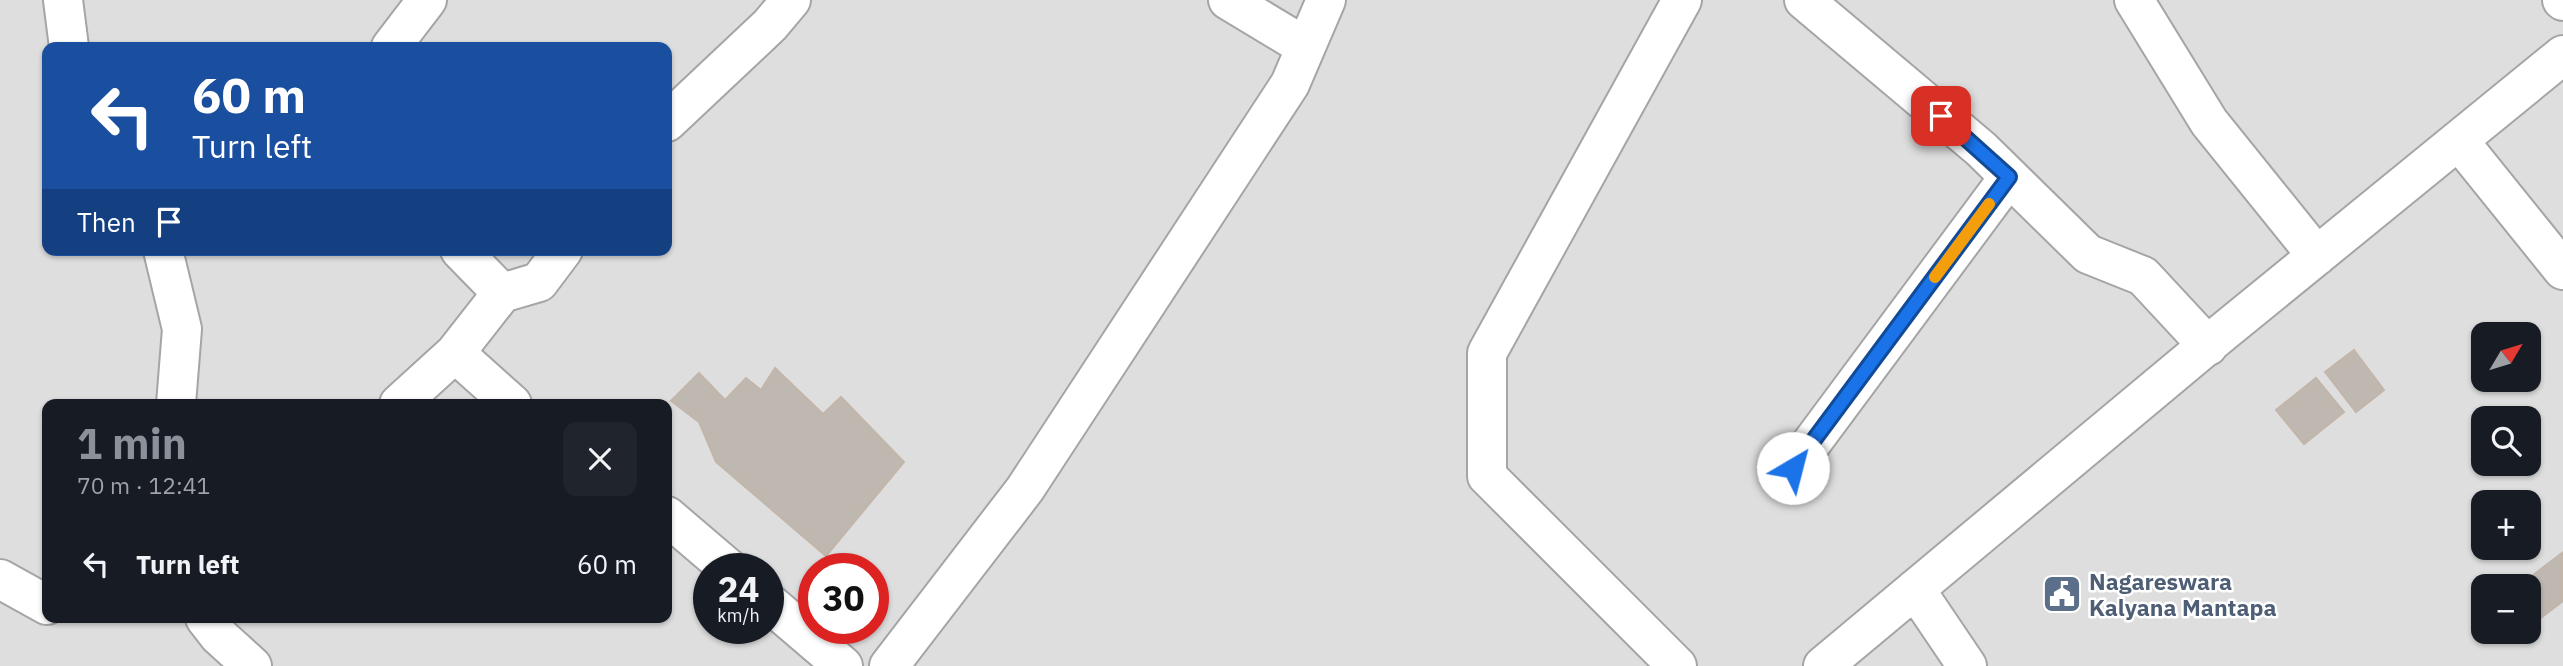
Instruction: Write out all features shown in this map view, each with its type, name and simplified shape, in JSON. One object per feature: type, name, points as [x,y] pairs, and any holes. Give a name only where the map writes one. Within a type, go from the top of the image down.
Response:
[{"type":"street","points":[[63,0],[68,42]]},
{"type":"street","points":[[395,42],[428,0]]},
{"type":"street","points":[[672,117],[770,25],[791,0]]},
{"type":"street","points":[[1228,0],[1306,47]]},
{"type":"street","points":[[889,666],[1025,489],[1290,84],[1326,0]]},
{"type":"street","points":[[1677,666],[1487,476],[1487,353],[1682,0]]},
{"type":"street","points":[[1804,0],[1981,149],[2088,254],[2143,276],[2208,346]]},
{"type":"street","points":[[2134,0],[2209,122],[2317,256]]},
{"type":"street","points":[[1823,666],[2563,55]]},
{"type":"street","points":[[2459,141],[2563,270]]},
{"type":"street","points":[[1793,468],[2009,177]]},
{"type":"street","points":[[164,256],[182,329],[177,399]]},
{"type":"street","points":[[466,256],[502,293]]},
{"type":"street","points":[[405,399],[454,353],[502,293],[539,282],[558,256]]},
{"type":"street","points":[[454,353],[506,399]]},
{"type":"street","points":[[672,520],[710,553]]},
{"type":"street","points":[[0,579],[42,602]]},
{"type":"street","points":[[1915,589],[1967,666]]},
{"type":"street","points":[[784,615],[844,666]]},
{"type":"street","points":[[209,623],[252,666]]},
{"type":"shaded area","points":[[0,0],[2563,0],[2563,666],[0,666]]},
{"type":"building","points":[[2354,350],[2384,390],[2356,412],[2325,372]]},
{"type":"building","points":[[775,368],[823,414],[841,397],[904,462],[828,553],[822,553],[716,462],[699,422],[672,402],[699,373],[725,400],[746,378],[761,390]]},
{"type":"building","points":[[2316,378],[2344,412],[2304,444],[2276,410]]},
{"type":"building","points":[[2562,553],[2563,601],[2541,618],[2541,574],[2535,574]]},
{"type":"slow traffic","points":[[1935,277],[1989,204]]},
{"type":"place","name":"Nagareswara Kalyana Mantapa","points":[[2062,594]]},
{"type":"route","points":[[1793,468],[2009,177],[1981,149],[1941,116]]}]
